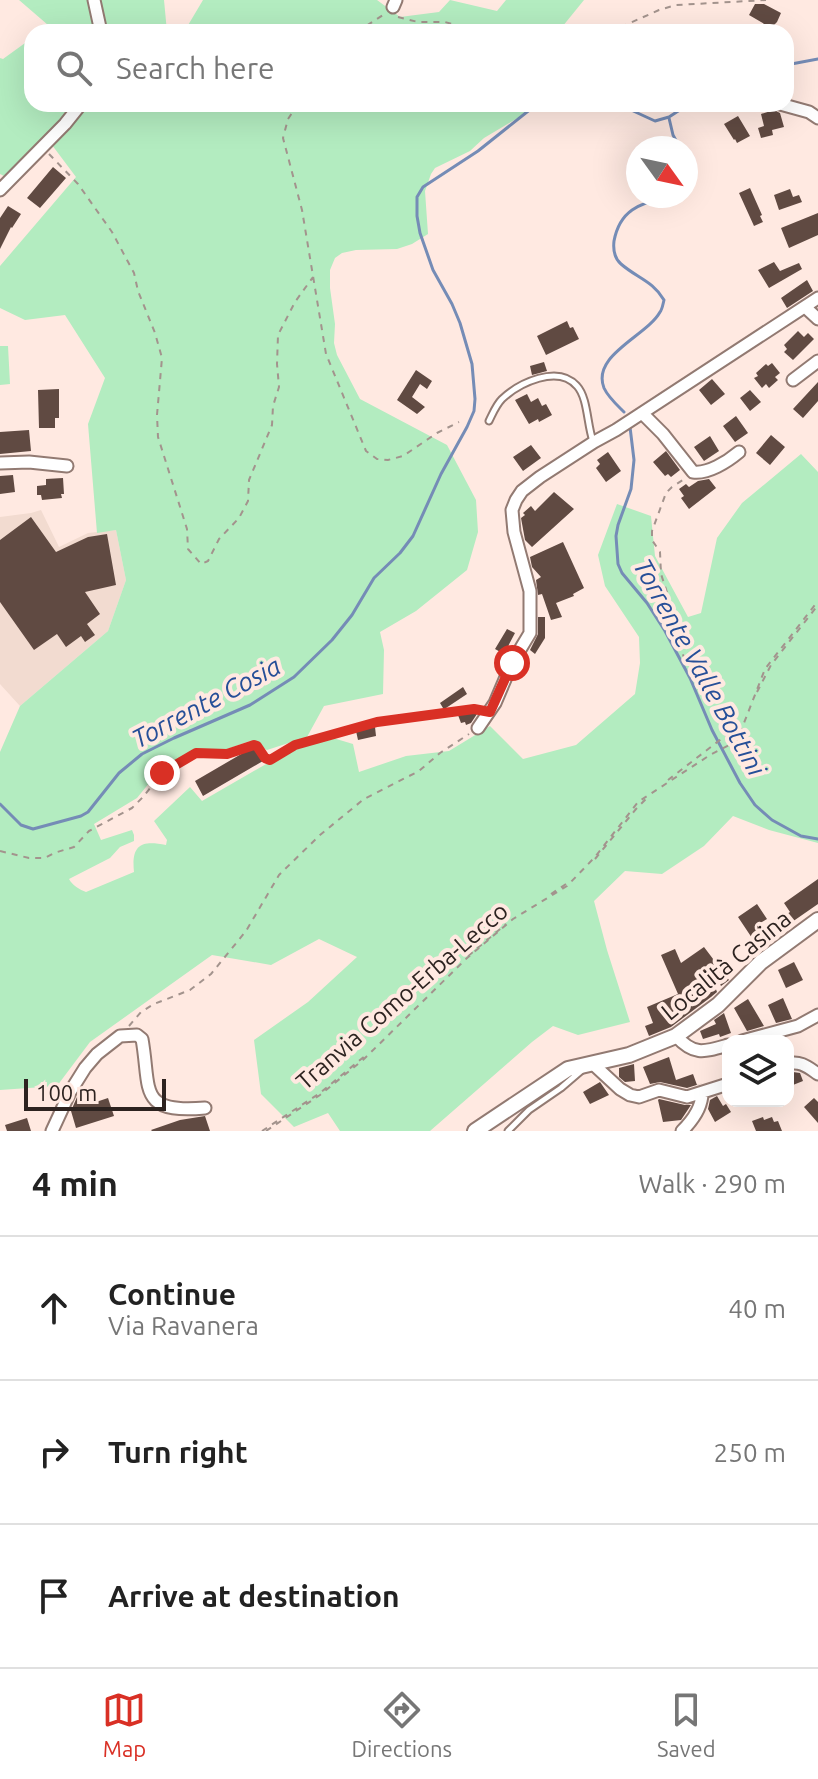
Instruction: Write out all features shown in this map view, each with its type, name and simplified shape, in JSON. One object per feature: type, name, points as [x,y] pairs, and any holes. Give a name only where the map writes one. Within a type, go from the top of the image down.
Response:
[{"type":"street","points":[[94,0],[99,24]]},
{"type":"street","points":[[794,108],[818,118]]},
{"type":"street","points":[[0,190],[74,112]]},
{"type":"street","points":[[478,728],[490,712],[512,663],[530,633],[530,591],[514,532],[512,510],[522,491],[818,298]]},
{"type":"street","points":[[805,307],[818,319]]},
{"type":"street","points":[[793,380],[818,361]]},
{"type":"street","points":[[638,415],[671,443],[693,472],[711,469],[739,452]]},
{"type":"street","points":[[0,463],[67,466]]},
{"type":"street","name":"Località Casina","points":[[475,1131],[568,1069],[629,1055],[676,1036],[718,1005],[761,962],[818,920]]},
{"type":"street","points":[[764,1035],[798,1026],[818,1015]]},
{"type":"street","points":[[52,1131],[85,1068],[120,1036],[137,1035],[142,1039],[147,1081],[156,1102],[182,1109],[205,1108]]},
{"type":"street","points":[[676,1036],[694,1050],[722,1046]]},
{"type":"street","points":[[794,1062],[818,1074]]},
{"type":"street","points":[[589,1065],[620,1089],[639,1097],[659,1090],[687,1097],[722,1086]]},
{"type":"street","points":[[682,1131],[695,1116],[702,1093]]},
{"type":"lane","points":[[489,421],[499,403],[520,386],[548,376],[563,378],[577,386],[582,394],[594,442]]},
{"type":"lane","points":[[508,1131],[529,1110],[589,1065]]},
{"type":"path","points":[[628,24],[676,5],[766,0]]},
{"type":"path","points":[[370,24],[395,8],[418,22],[452,24]]},
{"type":"path","points":[[293,112],[283,138],[302,210],[326,354],[366,451],[377,459],[403,456],[459,422]]},
{"type":"path","points":[[43,147],[78,184],[112,232],[134,273],[162,358],[158,437],[187,529],[188,549],[201,564],[208,561],[219,539],[239,518],[248,501],[249,480],[272,425],[273,406],[279,387],[278,335],[295,302],[313,277]]},
{"type":"path","points":[[685,660],[680,649],[684,640],[661,574],[660,552],[652,540],[652,531],[666,493],[693,472]]},
{"type":"path","points":[[264,1131],[320,1095],[364,1059],[467,958],[513,919],[567,886],[595,857],[638,802],[737,741],[765,669],[818,603]]},
{"type":"path","points":[[0,851],[29,858],[45,858],[74,847],[89,831],[132,808],[162,773],[196,753],[227,754],[254,745],[270,760],[295,745],[377,722],[474,709],[490,712]]},
{"type":"path","name":"Tranvia Como-Erba-Lecco","points":[[264,1131],[320,1093],[366,1056],[470,954],[599,855],[646,798],[744,721]]},
{"type":"path","points":[[120,1036],[141,1012],[190,990],[211,974],[246,931],[279,875],[320,835],[364,799],[419,771],[478,728]]},
{"type":"shaded area","points":[[41,510],[59,547],[88,533],[116,530],[126,580],[108,631],[20,706],[0,684],[0,517]]},
{"type":"green space","points":[[19,0],[164,0],[166,24],[47,24]]},
{"type":"green space","points":[[203,0],[377,0],[400,17],[439,12],[450,0],[497,11],[506,0],[584,0],[564,24],[189,24]]},
{"type":"green space","points":[[24,44],[24,112],[528,112],[484,138],[470,151],[435,168],[425,191],[428,234],[397,249],[342,253],[335,258],[330,270],[334,343],[360,399],[447,445],[476,500],[478,532],[467,570],[416,611],[380,632],[384,650],[383,694],[324,706],[307,737],[267,750],[250,741],[224,750],[194,751],[159,771],[137,798],[94,824],[101,840],[132,830],[134,841],[120,847],[110,858],[69,879],[81,890],[86,892],[134,872],[134,855],[140,846],[150,843],[166,845],[167,840],[154,821],[190,787],[202,801],[287,752],[333,738],[353,744],[359,772],[406,756],[449,751],[490,726],[523,759],[576,745],[635,694],[640,663],[639,637],[605,586],[598,555],[617,504],[651,516],[655,556],[688,617],[701,613],[717,538],[742,503],[801,454],[818,472],[818,843],[769,830],[733,816],[704,846],[662,874],[625,871],[594,901],[630,1022],[578,1035],[553,1026],[430,1131],[340,1131],[328,1113],[294,1127],[261,1094],[254,1040],[308,1002],[357,957],[319,939],[271,965],[212,955],[90,1042],[57,1086],[0,1090],[0,752],[20,706],[108,631],[126,580],[116,530],[97,533],[88,424],[105,378],[65,315],[25,320],[0,308],[0,266],[76,177],[46,137],[4,176],[0,174],[0,58]]},
{"type":"green space","points":[[0,346],[8,346],[10,384],[0,385]]},
{"type":"building","points":[[755,4],[764,4],[781,13],[775,24],[764,24],[749,15]]},
{"type":"building","points":[[780,113],[784,127],[772,130],[773,135],[761,138],[758,128],[764,126],[761,114]]},
{"type":"building","points":[[738,116],[750,136],[737,143],[724,124]]},
{"type":"building","points":[[53,167],[66,178],[40,208],[27,198]]},
{"type":"building","points":[[750,188],[763,222],[754,226],[739,193]]},
{"type":"building","points":[[790,189],[793,197],[799,195],[802,202],[779,210],[774,195]]},
{"type":"building","points":[[8,206],[21,214],[0,249],[0,218]]},
{"type":"building","points":[[818,213],[818,235],[789,248],[781,228]]},
{"type":"building","points":[[774,262],[780,271],[799,263],[802,269],[769,288],[758,270]]},
{"type":"building","points":[[807,280],[813,291],[787,308],[781,298]]},
{"type":"building","points":[[567,321],[579,339],[546,355],[537,336]]},
{"type":"building","points":[[798,331],[804,337],[808,333],[814,339],[793,360],[784,352],[787,349],[784,345]]},
{"type":"building","points":[[544,362],[547,371],[532,375],[530,366]]},
{"type":"building","points":[[772,363],[780,373],[775,377],[778,380],[769,388],[766,384],[762,388],[754,378],[758,376],[756,373]]},
{"type":"building","points":[[416,370],[432,381],[427,389],[420,384],[412,397],[425,407],[417,414],[397,400]]},
{"type":"building","points":[[712,379],[725,394],[711,405],[699,390]]},
{"type":"building","points":[[818,382],[818,401],[803,418],[793,409]]},
{"type":"building","points":[[59,389],[59,418],[55,418],[55,428],[39,428],[38,390]]},
{"type":"building","points":[[750,390],[761,402],[750,411],[740,398]]},
{"type":"building","points":[[527,394],[531,402],[538,398],[542,406],[546,404],[552,415],[529,424],[515,400]]},
{"type":"building","points":[[736,416],[748,433],[735,442],[723,426]]},
{"type":"building","points":[[29,430],[31,451],[0,454],[0,432]]},
{"type":"building","points":[[771,435],[785,447],[770,465],[756,453]]},
{"type":"building","points":[[710,436],[719,451],[704,461],[694,447]]},
{"type":"building","points":[[531,445],[541,458],[523,471],[513,457]]},
{"type":"building","points":[[666,451],[680,470],[671,477],[668,474],[665,476],[653,462]]},
{"type":"building","points":[[608,452],[621,471],[606,482],[596,468],[600,464],[597,460]]},
{"type":"building","points":[[13,475],[15,492],[0,494],[0,476]]},
{"type":"building","points":[[63,478],[62,498],[42,500],[41,495],[37,495],[37,486],[46,485],[46,479]]},
{"type":"building","points":[[709,479],[716,488],[689,509],[679,489],[686,484],[689,487]]},
{"type":"building","points":[[554,492],[574,509],[532,547],[525,540],[523,513],[531,506],[535,511]]},
{"type":"building","points":[[31,517],[56,552],[88,537],[107,534],[116,585],[85,592],[100,614],[87,624],[95,635],[85,642],[81,636],[66,647],[57,634],[34,650],[0,602],[0,540]]},
{"type":"building","points":[[563,542],[584,588],[556,603],[562,617],[551,620],[542,594],[538,595],[536,580],[541,577],[532,567],[530,557]]},
{"type":"building","points":[[538,617],[545,617],[545,638],[535,654],[530,650],[538,634]]},
{"type":"building","points":[[507,629],[515,633],[504,654],[495,649]]},
{"type":"building","points":[[463,687],[467,694],[443,708],[440,703]]},
{"type":"building","points":[[476,710],[471,723],[461,723],[458,715]]},
{"type":"building","points":[[375,727],[376,736],[358,740],[356,731]]},
{"type":"building","points":[[255,746],[263,761],[203,796],[195,781]]},
{"type":"building","points":[[818,879],[818,904],[792,922],[784,903]]},
{"type":"building","points":[[757,904],[767,919],[757,925],[772,942],[756,953],[749,945],[754,941],[738,917]]},
{"type":"building","points":[[704,947],[729,980],[721,986],[717,979],[713,981],[717,992],[671,1027],[649,1036],[645,1026],[653,1023],[647,1007],[678,994],[661,955],[675,949],[681,963]]},
{"type":"building","points":[[794,962],[803,980],[786,988],[778,970]]},
{"type":"building","points":[[783,998],[792,1019],[776,1023],[768,1005]]},
{"type":"building","points":[[748,999],[764,1026],[747,1031],[734,1008]]},
{"type":"building","points":[[724,1013],[731,1033],[703,1039],[700,1031],[716,1024],[714,1020]]},
{"type":"building","points":[[669,1057],[676,1080],[693,1074],[697,1085],[687,1088],[660,1082],[650,1084],[643,1067]]},
{"type":"building","points":[[634,1064],[635,1081],[625,1082],[619,1077],[619,1068]]},
{"type":"building","points":[[794,1072],[800,1073],[803,1081],[794,1085]]},
{"type":"building","points":[[600,1082],[609,1095],[590,1104],[583,1092]]},
{"type":"building","points":[[94,1092],[96,1102],[108,1098],[114,1116],[76,1128],[71,1111],[77,1097]]},
{"type":"building","points":[[717,1096],[722,1107],[728,1107],[731,1112],[715,1122],[708,1109],[710,1100]]},
{"type":"building","points":[[814,1098],[818,1102],[818,1123],[804,1107]]},
{"type":"building","points":[[659,1099],[691,1105],[681,1120],[663,1122]]},
{"type":"building","points":[[205,1116],[210,1131],[151,1130],[180,1120]]},
{"type":"building","points":[[763,1117],[764,1120],[772,1117],[774,1122],[778,1121],[782,1131],[756,1131],[752,1121]]},
{"type":"building","points":[[27,1118],[31,1131],[7,1131],[5,1125]]},
{"type":"waterway","name":"Torrente Cosia","points":[[794,64],[818,59]]},
{"type":"waterway","name":"Torrente Cosia","points":[[0,804],[21,825],[33,829],[88,812],[119,773],[142,754],[250,705],[294,677],[332,640],[352,615],[374,578],[413,536],[441,474],[467,427],[475,399],[472,364],[460,323],[433,270],[420,233],[417,197],[423,187],[478,151],[527,112]]},
{"type":"waterway","name":"Torrente Cosia","points":[[635,112],[655,121],[677,112]]},
{"type":"waterway","name":"Torrente Valle Bottini","points":[[669,118],[674,136]]},
{"type":"waterway","name":"Torrente Valle Bottini","points":[[624,412],[604,388],[602,376],[605,366],[653,321],[661,311],[664,300],[650,284],[619,262],[614,254],[617,230],[626,215],[636,208]]},
{"type":"waterway","name":"Torrente Valle Bottini","points":[[630,427],[634,460],[631,489],[616,536],[618,564],[622,573],[665,631],[690,678],[712,730],[755,805],[772,820],[801,836],[818,839]]},
{"type":"route","points":[[162,773],[196,753],[227,754],[254,745],[270,760],[295,745],[377,722],[474,709],[490,712],[512,663]]}]
